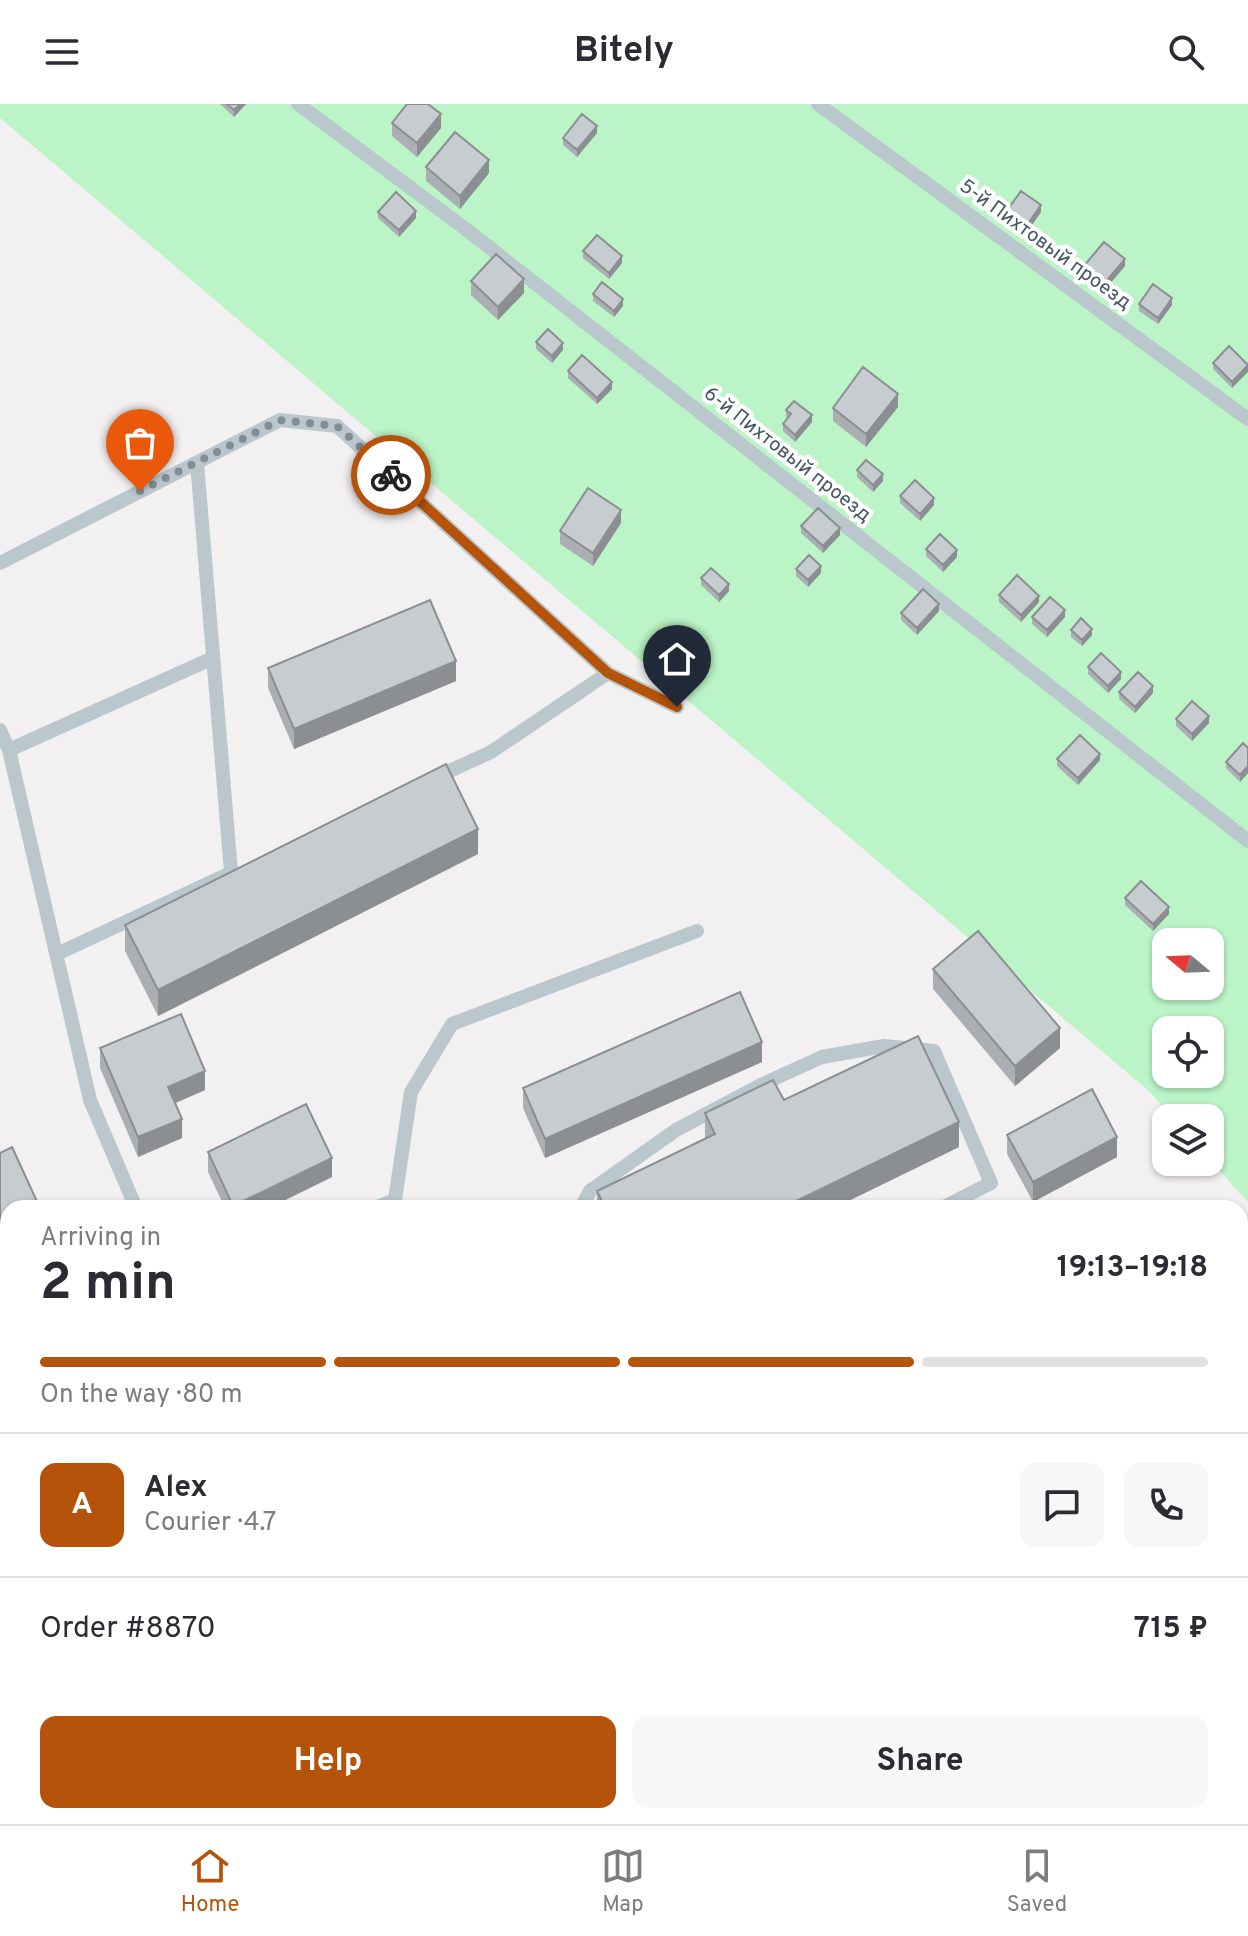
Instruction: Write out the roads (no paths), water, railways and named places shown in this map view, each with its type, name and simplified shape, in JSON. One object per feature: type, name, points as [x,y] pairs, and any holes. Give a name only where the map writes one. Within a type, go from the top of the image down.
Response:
[{"type":"lane","name":"6-й Пихтовый проезд","points":[[298,104],[475,237],[1248,841]]},
{"type":"lane","name":"5-й Пихтовый проезд","points":[[818,104],[1248,419]]},
{"type":"lane","points":[[0,563],[280,420],[337,426],[608,673],[677,707]]},
{"type":"lane","points":[[197,463],[231,872]]},
{"type":"lane","points":[[9,750],[213,658]]},
{"type":"lane","points":[[419,785],[491,752],[608,673]]},
{"type":"lane","points":[[0,730],[9,750],[90,1100],[133,1200]]},
{"type":"lane","points":[[57,954],[246,866]]},
{"type":"lane","points":[[397,1200],[411,1092],[452,1024],[697,931]]},
{"type":"lane","points":[[585,1200],[590,1191],[676,1130],[763,1084],[822,1057],[884,1046],[934,1051],[991,1183],[958,1200]]}]
